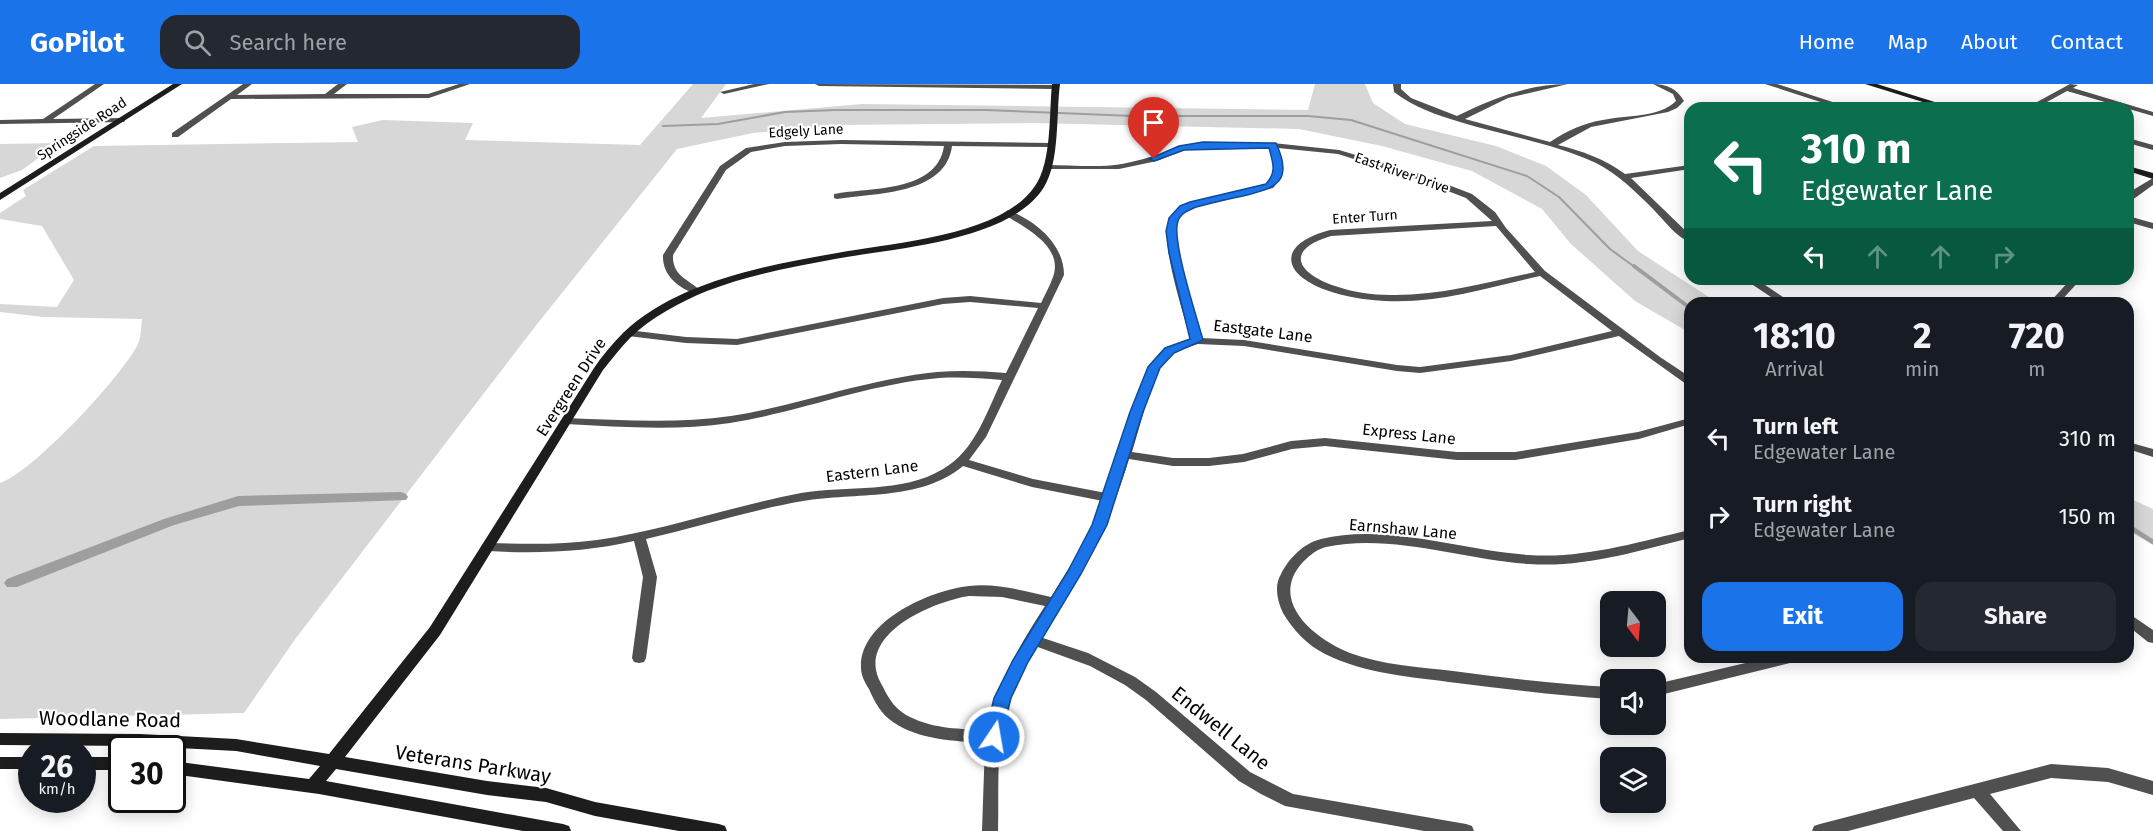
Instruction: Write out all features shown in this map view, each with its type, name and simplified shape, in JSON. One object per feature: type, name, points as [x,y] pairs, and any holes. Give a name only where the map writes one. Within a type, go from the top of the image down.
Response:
[{"type":"street","points":[[45,121],[100,84]]},
{"type":"street","name":"Springside Road","points":[[0,197],[178,84]]},
{"type":"street","points":[[175,135],[248,84]]},
{"type":"street","points":[[327,96],[343,84]]},
{"type":"street","points":[[229,97],[429,96],[466,84]]},
{"type":"street","points":[[724,92],[765,84]]},
{"type":"street","points":[[819,84],[1055,86]]},
{"type":"street","points":[[1397,84],[1397,90],[1406,99],[1460,118],[1588,156],[1623,177],[1684,233]]},
{"type":"street","points":[[1460,118],[1506,96],[1564,84]]},
{"type":"street","points":[[1552,145],[1569,133],[1594,123],[1676,107],[1680,100],[1676,93],[1657,84]]},
{"type":"street","points":[[1769,84],[1827,102]]},
{"type":"street","points":[[1869,84],[1930,102]]},
{"type":"street","points":[[2042,102],[2075,84]]},
{"type":"street","name":"Evergreen Drive","points":[[313,786],[435,631],[607,356],[628,333],[652,314],[696,291],[756,273],[964,232],[1008,213],[1034,194],[1047,168],[1055,86]]},
{"type":"street","points":[[2067,89],[2112,102]]},
{"type":"street","points":[[2134,108],[2153,114]]},
{"type":"street","points":[[0,122],[121,120]]},
{"type":"street","points":[[2134,142],[2153,148]]},
{"type":"street","name":"Edgely Lane","points":[[696,291],[671,274],[667,262],[668,255],[723,168],[742,153],[762,147],[798,143],[1050,145]]},
{"type":"street","points":[[837,196],[907,184],[927,178],[939,169],[946,158],[948,143]]},
{"type":"street","name":"East River Drive","points":[[1047,168],[1119,167],[1154,159],[1183,148],[1203,145],[1273,145],[1346,154],[1417,176],[1469,196],[1486,208],[1530,263],[1684,378]]},
{"type":"street","points":[[1197,340],[1174,253],[1171,231],[1174,218],[1184,208],[1193,205],[1270,186],[1278,177],[1279,167],[1273,145]]},
{"type":"street","points":[[1623,177],[1684,168]]},
{"type":"street","points":[[2134,170],[2153,176]]},
{"type":"street","points":[[2134,195],[2153,181]]},
{"type":"street","name":"Eastern Lane","points":[[488,547],[553,548],[639,536],[789,500],[909,485],[944,475],[961,462],[980,437],[1059,275],[1059,256],[1055,248],[1043,236],[1008,213]]},
{"type":"street","points":[[2134,221],[2153,226]]},
{"type":"street","name":"Enter Turn","points":[[1498,223],[1330,233],[1308,240],[1295,251],[1294,258],[1300,271],[1318,283],[1345,292],[1386,298],[1433,295],[1542,273]]},
{"type":"street","points":[[1758,285],[1778,297]]},
{"type":"street","points":[[2060,297],[2070,285]]},
{"type":"street","points":[[628,333],[704,342],[737,342],[943,301],[969,299],[1045,306]]},
{"type":"street","name":"Eastgate Lane","points":[[990,831],[994,737],[1003,698],[1033,639],[1092,541],[1124,455],[1136,412],[1154,367],[1170,350],[1197,340],[1244,342],[1397,368],[1428,370],[1511,358],[1621,332]]},
{"type":"street","points":[[566,421],[691,423],[751,415],[933,374],[967,372],[1010,376]]},
{"type":"street","name":"Express Lane","points":[[1124,455],[1173,462],[1209,462],[1244,458],[1291,445],[1325,442],[1457,456],[1505,456],[1552,451],[1670,428],[1684,423]]},
{"type":"street","points":[[2134,446],[2151,449]]},
{"type":"street","points":[[961,462],[1032,483],[1109,498]]},
{"type":"street","name":"Earnshaw Lane","points":[[1600,692],[1430,674],[1347,657],[1330,650],[1301,629],[1286,603],[1286,578],[1292,566],[1310,549],[1321,543],[1333,541],[1384,542],[1509,558],[1552,560],[1595,556],[1684,535]]},
{"type":"street","points":[[639,536],[650,578],[639,658]]},
{"type":"street","points":[[994,737],[938,734],[902,720],[888,709],[873,682],[868,666],[873,652],[881,638],[903,614],[934,598],[987,591],[1055,603]]},
{"type":"street","points":[[2134,623],[2153,638]]},
{"type":"street","name":"Endwell Lane","points":[[1033,639],[1078,655],[1130,681],[1230,767],[1268,792],[1291,801],[1466,831]]},
{"type":"street","points":[[1666,688],[1769,663]]},
{"type":"street","name":"Woodlane Road","points":[[0,739],[219,743]]},
{"type":"street","name":"Veterans Parkway","points":[[219,743],[546,795],[595,808],[719,831]]},
{"type":"street","points":[[0,764],[18,763]]},
{"type":"street","points":[[186,769],[313,786],[563,831]]},
{"type":"street","points":[[1820,831],[2050,771],[2108,775],[2153,788]]},
{"type":"street","points":[[1976,789],[2013,831]]},
{"type":"shaded area","points":[[693,84],[726,84],[701,118],[862,104],[1308,110],[1315,84],[1365,84],[1373,103],[1405,124],[1496,146],[1546,166],[1586,195],[1638,251],[1684,281],[1684,285],[1690,285],[1709,297],[1684,297],[1684,330],[1635,301],[1571,244],[1542,209],[1472,171],[1382,146],[1299,129],[1033,123],[837,125],[753,133],[677,149],[534,328],[296,638],[244,713],[0,719],[0,483],[33,461],[95,401],[128,361],[137,346],[142,319],[44,317],[0,312],[0,304],[57,307],[74,280],[42,226],[0,219],[0,213],[26,196],[23,190],[94,146],[358,142],[352,127],[383,120],[473,123],[465,140],[640,145]]},
{"type":"shaded area","points":[[59,143],[22,170],[0,178],[0,144]]},
{"type":"shaded area","points":[[2134,500],[2153,509],[2153,545],[2134,534]]},
{"type":"waterway","points":[[663,126],[718,124],[785,112],[836,110],[986,110],[1133,116],[1308,116],[1351,120],[1527,176],[1559,197],[1610,249],[1636,268]]},
{"type":"waterway","points":[[1634,266],[1684,304]]},
{"type":"waterway","points":[[12,583],[169,522],[238,501],[401,497]]},
{"type":"waterway","points":[[2134,530],[2153,542]]},
{"type":"route","points":[[994,737],[1003,698],[1021,660],[1074,574],[1106,510],[1136,412],[1154,367],[1170,350],[1197,340],[1174,253],[1171,231],[1174,218],[1184,208],[1270,186],[1278,177],[1279,167],[1273,145],[1203,145],[1183,148],[1154,159]]}]
